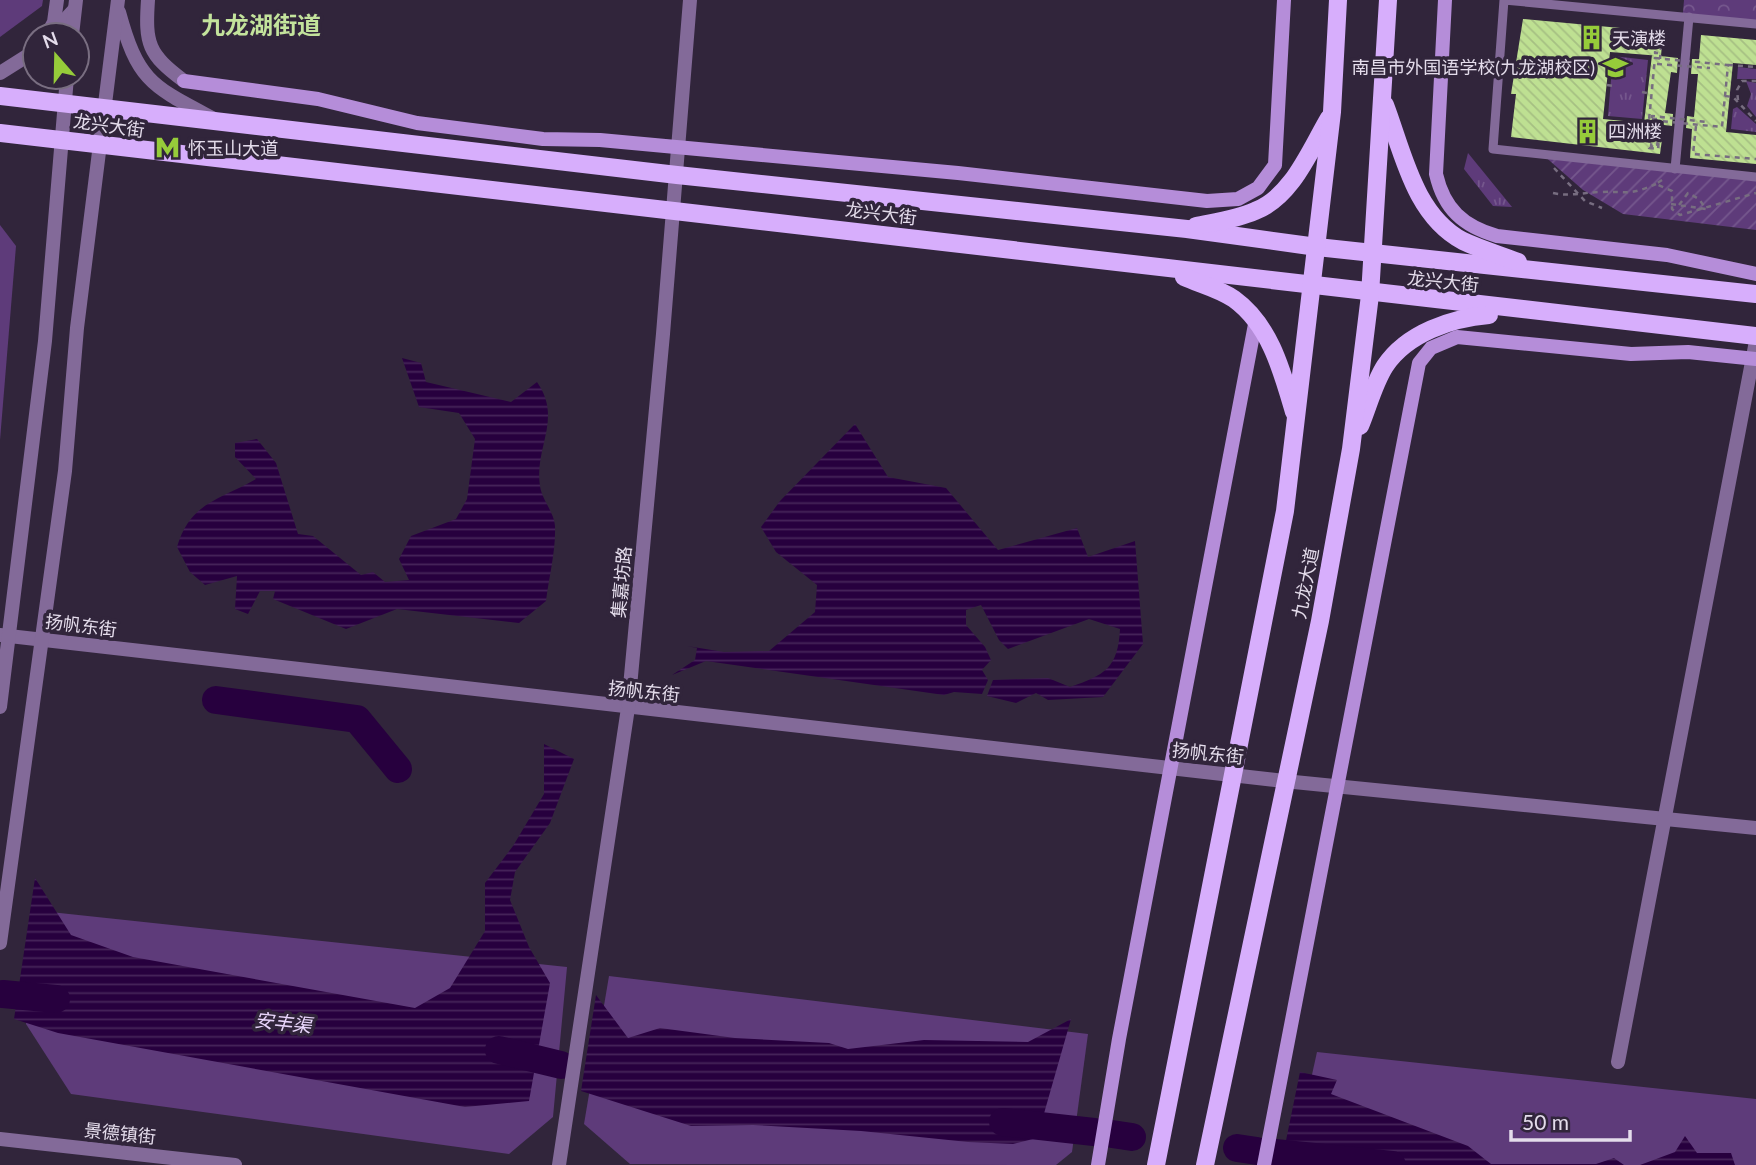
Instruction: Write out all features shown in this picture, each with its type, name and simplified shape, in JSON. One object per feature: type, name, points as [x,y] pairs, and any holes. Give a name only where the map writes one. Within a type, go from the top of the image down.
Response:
[{"type":"main road","points":[[184,81],[318,99],[417,123],[542,139],[679,147],[958,173],[1207,201],[1238,198],[1258,188],[1275,165],[1283,0]]},
{"type":"main road","name":"九龙大道","points":[[1156,1165],[1285,512],[1332,112],[1338,0]]},
{"type":"main road","name":"九龙大道","points":[[1205,1165],[1284,781],[1320,621],[1351,449],[1370,295],[1388,0]]},
{"type":"main road","points":[[1445,0],[1436,174],[1440,191],[1452,212],[1472,229],[1497,236],[1667,255],[1756,274]]},
{"type":"main road","name":"龙兴大街","points":[[0,96],[677,176],[1187,229],[1317,247],[1756,295]]},
{"type":"main road","points":[[1382,97],[1420,201],[1437,220],[1461,240],[1541,271]]},
{"type":"main road","points":[[1187,229],[1257,211],[1276,198],[1290,184],[1332,112]]},
{"type":"main road","name":"龙兴大街","points":[[0,133],[673,209],[1370,295],[1542,312],[1756,338]]},
{"type":"main road","points":[[1165,268],[1232,298],[1256,319],[1279,362],[1296,420]]},
{"type":"main road","points":[[1351,449],[1385,365],[1415,337],[1464,317],[1542,312]]},
{"type":"main road","points":[[1098,1165],[1256,319]]},
{"type":"main road","points":[[1264,1165],[1419,363],[1431,348],[1457,337],[1631,354],[1688,352],[1754,359]]},
{"type":"street","points":[[54,21],[57,0]]},
{"type":"street","points":[[148,0],[145,34],[160,63],[184,81]]},
{"type":"street","name":"集嘉坊路","points":[[559,1165],[628,708],[677,176],[690,0]]},
{"type":"street","points":[[0,943],[65,471],[77,328],[118,2]]},
{"type":"street","points":[[118,2],[130,52],[144,73],[162,91],[218,121]]},
{"type":"street","points":[[61,21],[75,5]]},
{"type":"street","points":[[0,73],[21,60]]},
{"type":"street","points":[[0,707],[4,635],[45,341],[66,91]]},
{"type":"street","points":[[1258,188],[1276,198]]},
{"type":"street","points":[[1619,1062],[1756,338]]},
{"type":"street","name":"扬帆东街","points":[[4,635],[1284,781],[1756,828]]},
{"type":"street","name":"景德镇街","points":[[0,1139],[235,1165]]},
{"type":"lane","points":[[1756,24],[1504,0],[1493,149],[1756,177]]},
{"type":"lane","points":[[1675,169],[1689,18]]},
{"type":"path","points":[[1658,53],[1655,53],[1657,33],[1662,33],[1660,59]]},
{"type":"path","points":[[1673,122],[1649,120],[1655,58],[1756,67]]},
{"type":"path","points":[[1657,64],[1710,68]]},
{"type":"path","points":[[1690,124],[1722,127],[1728,65]]},
{"type":"path","points":[[1738,103],[1739,85],[1748,79],[1756,81]]},
{"type":"path","points":[[1607,85],[1614,86]]},
{"type":"path","points":[[1642,92],[1651,94]]},
{"type":"path","points":[[1725,96],[1733,97],[1756,121]]},
{"type":"path","points":[[1652,119],[1649,148],[1658,149],[1661,121]]},
{"type":"path","points":[[1652,119],[1707,122]]},
{"type":"path","points":[[1652,119],[1660,119],[1657,147],[1651,146],[1653,134]]},
{"type":"path","points":[[1696,124],[1693,154],[1756,159]]},
{"type":"path","points":[[1537,154],[1582,195],[1585,201],[1602,208]]},
{"type":"path","points":[[1553,193],[1571,197],[1602,192],[1626,195],[1656,184],[1675,169]]},
{"type":"path","points":[[1656,184],[1672,191],[1671,204],[1680,215],[1756,192]]},
{"type":"path","points":[[1679,205],[1688,193],[1699,199],[1706,209]]},
{"type":"path","points":[[1671,204],[1706,209]]},
{"type":"green space","points":[[0,0],[43,0],[42,6],[0,37]]},
{"type":"green space","points":[[1684,0],[1756,0],[1756,21],[1683,13]]},
{"type":"green space","points":[[1613,56],[1648,60],[1642,119],[1608,116]]},
{"type":"green space","points":[[1738,67],[1756,69],[1756,79],[1737,79]]},
{"type":"green space","points":[[1746,81],[1756,83],[1756,117],[1747,106],[1751,94]]},
{"type":"green space","points":[[1737,107],[1756,124],[1756,132],[1731,129],[1733,109]]},
{"type":"green space","points":[[1468,153],[1512,207],[1493,206],[1464,169]]},
{"type":"green space","points":[[1542,154],[1756,177],[1756,230],[1623,214],[1583,190]]},
{"type":"green space","points":[[0,225],[16,246],[0,440]]},
{"type":"green space","points":[[41,911],[567,967],[553,1117],[509,1154],[71,1094],[26,1024]]},
{"type":"green space","points":[[609,976],[1088,1034],[1072,1152],[1056,1165],[630,1164],[584,1124]]},
{"type":"green space","points":[[1317,1052],[1756,1099],[1756,1165],[1292,1165]]},
{"type":"water","points":[[402,358],[421,363],[426,382],[511,402],[537,382],[548,408],[539,472],[540,486],[555,526],[546,601],[519,623],[397,609],[346,629],[273,599],[275,591],[260,591],[248,614],[235,609],[237,576],[205,585],[190,572],[177,547],[190,520],[198,511],[256,479],[235,457],[235,443],[257,439],[276,463],[298,534],[313,536],[361,575],[373,572],[385,582],[409,580],[399,559],[411,536],[456,519],[467,499],[475,439],[459,413],[419,407]]},
{"type":"water","points":[[855,424],[888,477],[946,488],[998,550],[1077,528],[1088,557],[1135,541],[1143,644],[1103,697],[1048,700],[1036,693],[1016,703],[987,696],[993,680],[1048,678],[1070,687],[1101,674],[1113,661],[1120,629],[1089,619],[1008,649],[999,640],[981,605],[966,610],[966,625],[985,647],[991,660],[982,670],[988,680],[982,694],[954,692],[944,695],[706,661],[672,675],[695,660],[697,648],[687,646],[724,652],[769,651],[815,612],[817,585],[776,552],[761,527],[780,501]]},
{"type":"water","points":[[544,744],[574,759],[550,823],[515,872],[510,900],[529,947],[550,983],[529,1101],[465,1107],[58,1033],[14,1019],[35,878],[71,935],[133,957],[415,1008],[450,988],[485,931],[485,883],[513,846],[544,794]]},
{"type":"water","points":[[596,995],[628,1038],[660,1028],[735,1038],[829,1043],[848,1049],[924,1040],[1028,1042],[1071,1019],[1037,1138],[1013,1144],[968,1142],[861,1131],[753,1125],[691,1126],[581,1091]]},
{"type":"water","points":[[1300,1072],[1337,1080],[1331,1094],[1468,1146],[1491,1164],[1596,1164],[1614,1158],[1624,1165],[1281,1165]]},
{"type":"water","points":[[1685,1136],[1697,1153],[1731,1153],[1735,1165],[1640,1165],[1675,1152]]},
{"type":"building","points":[[1523,19],[1663,32],[1660,56],[1678,58],[1677,73],[1671,72],[1665,113],[1673,114],[1672,126],[1664,125],[1660,154],[1511,137],[1516,94],[1511,94]],"holes":[[[1610,52],[1652,55],[1644,123],[1603,119]]]},
{"type":"building","points":[[1701,35],[1756,40],[1756,65],[1733,63],[1726,132],[1756,135],[1756,164],[1690,158],[1692,129],[1686,128],[1687,116],[1694,117],[1698,74],[1691,74],[1692,59],[1699,59]]},
{"type":"waterway","points":[[216,700],[357,719],[398,769]]},
{"type":"waterway","name":"安丰渠","points":[[3,994],[56,999]]},
{"type":"waterway","name":"安丰渠","points":[[499,1050],[561,1065]]},
{"type":"waterway","points":[[1003,1122],[1094,1132]]},
{"type":"waterway","points":[[1112,1134],[1132,1137]]},
{"type":"waterway","points":[[1237,1148],[1257,1151]]},
{"type":"waterway","points":[[1275,1153],[1392,1165]]},
{"type":"place","name":"天演楼","points":[[1592,38]]},
{"type":"place","name":"南昌市外国语学校(九龙湖校区)","points":[[1615,67]]},
{"type":"place","name":"四洲楼","points":[[1588,131]]},
{"type":"place","name":"怀玉山大道","points":[[168,148]]},
{"type":"district","name":"九龙湖街道","points":[[261,24]]}]
